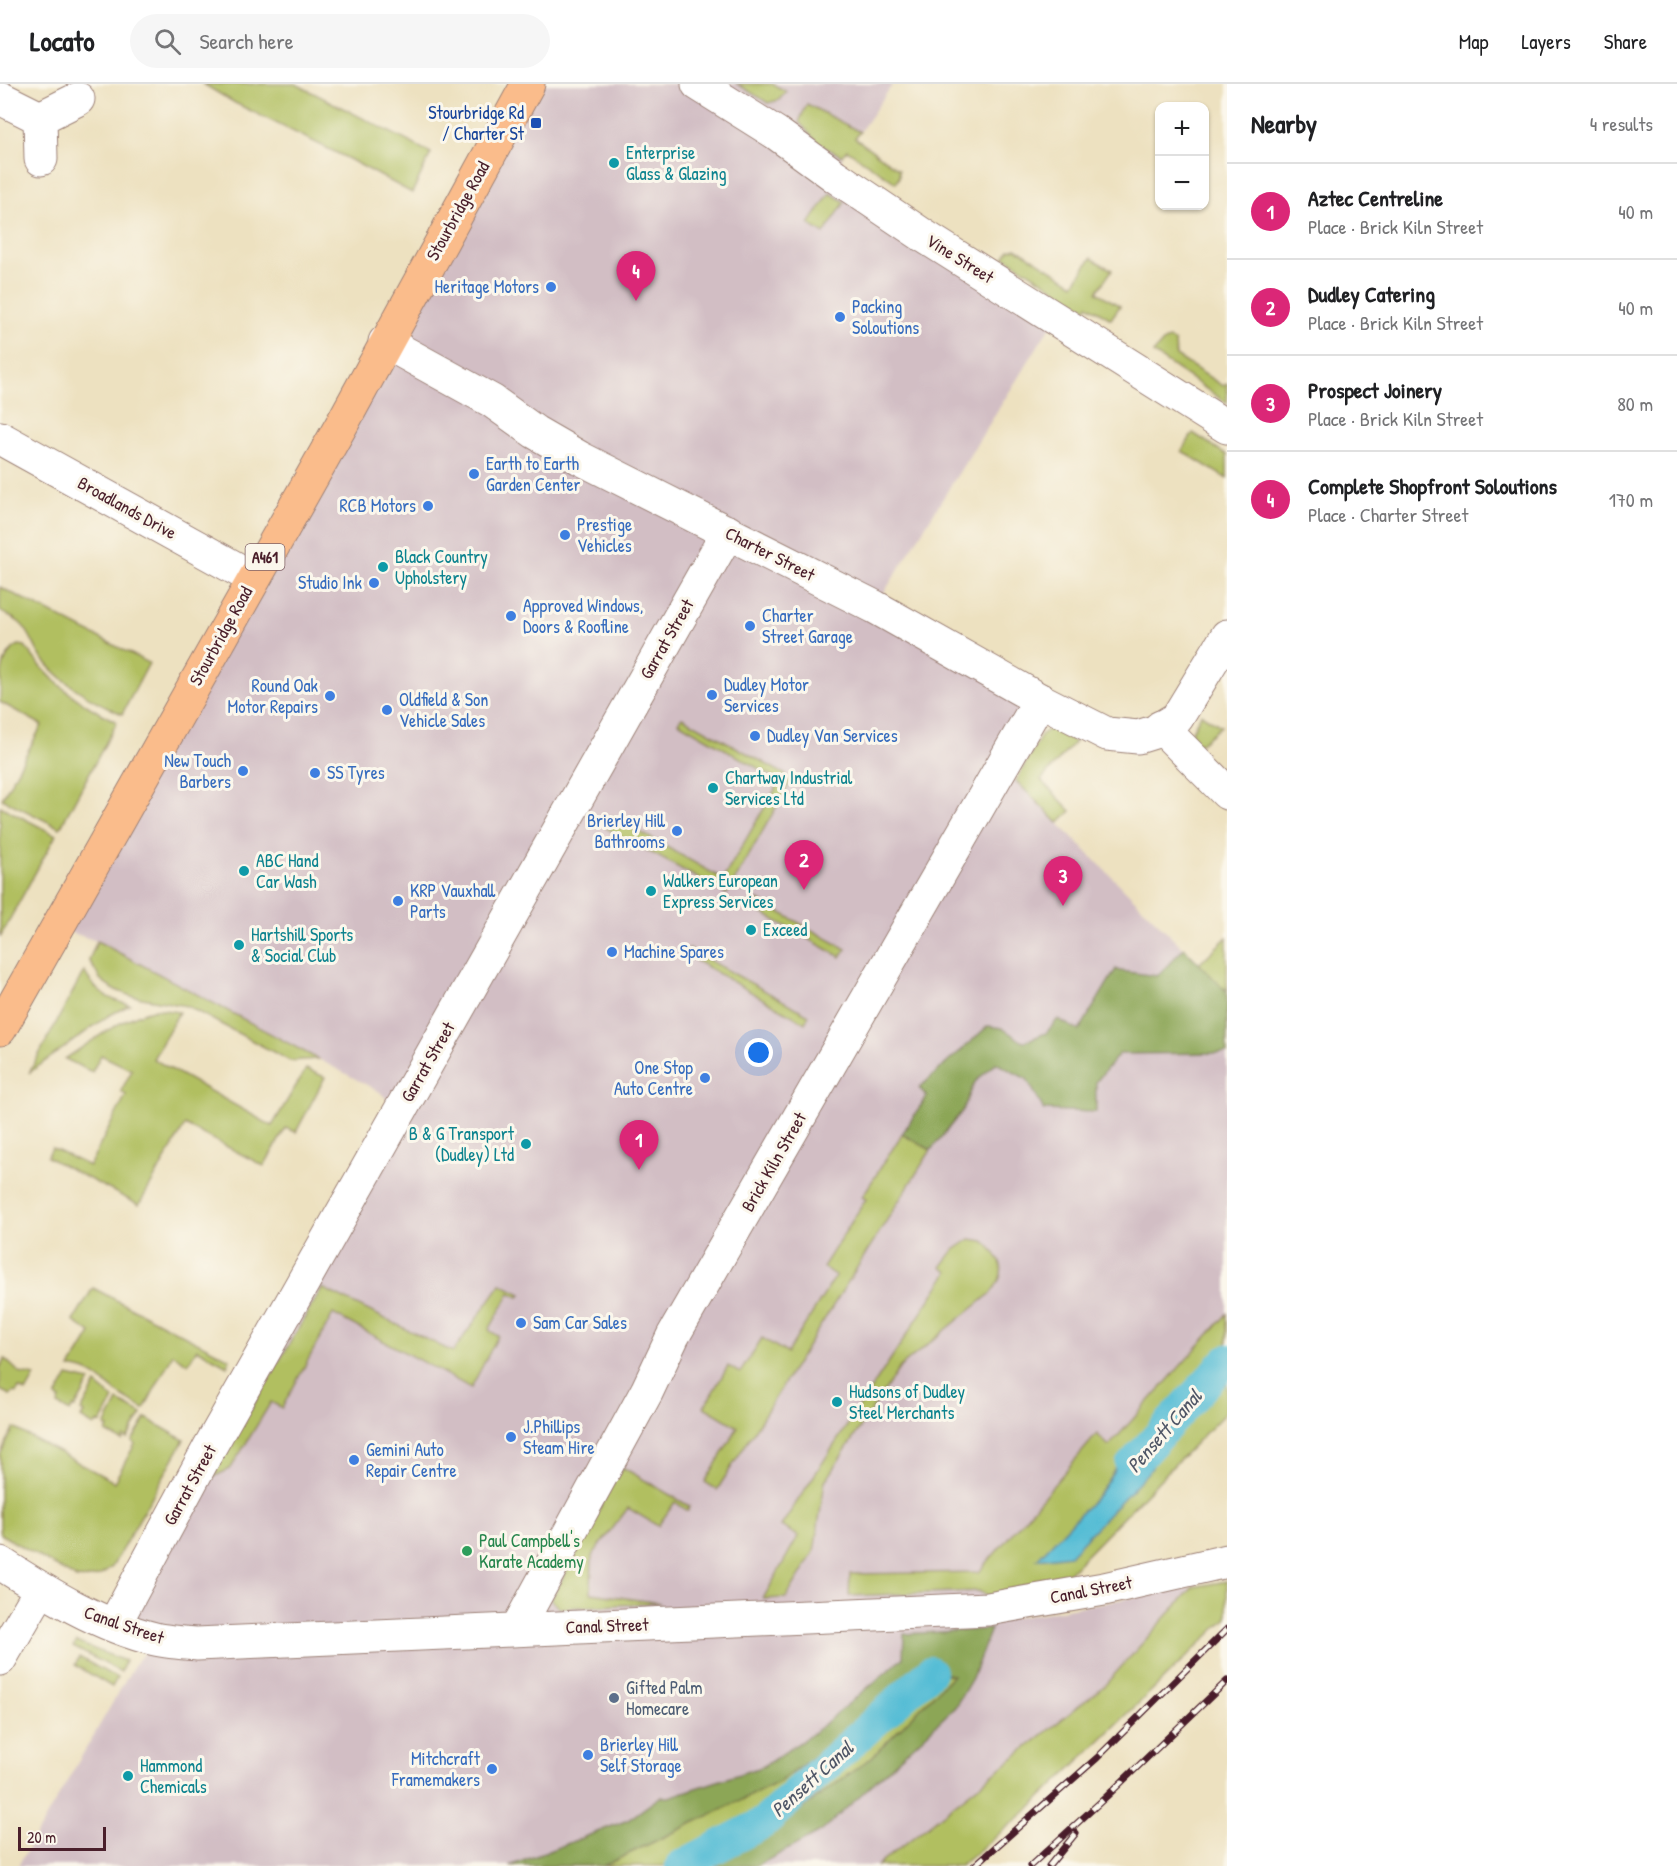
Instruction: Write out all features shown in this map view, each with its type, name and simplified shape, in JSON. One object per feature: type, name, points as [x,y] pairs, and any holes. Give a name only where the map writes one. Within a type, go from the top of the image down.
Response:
[{"type":"main road","name":"Stourbridge Road","points":[[0,1029],[8,997],[142,780],[253,578],[342,424],[528,84]]},
{"type":"street","name":"Vine Street","points":[[698,84],[776,133],[933,242],[1227,427]]},
{"type":"street","points":[[0,98],[40,118]]},
{"type":"street","points":[[40,118],[78,99]]},
{"type":"street","points":[[40,118],[41,159]]},
{"type":"street","name":"Charter Street","points":[[386,342],[492,401],[535,432],[580,458],[875,607],[1040,700],[1107,734],[1138,737],[1177,718],[1227,636]]},
{"type":"street","name":"Broadlands Drive","points":[[0,438],[253,578]]},
{"type":"street","name":"Garrat Street","points":[[114,1624],[208,1450],[728,532]]},
{"type":"street","name":"Brick Kiln Street","points":[[517,1629],[647,1391],[673,1336],[1040,700]]},
{"type":"street","points":[[1161,727],[1227,793]]},
{"type":"street","name":"Canal Street","points":[[0,1563],[63,1603],[155,1639],[196,1644],[988,1609],[1104,1589],[1227,1561]]},
{"type":"street","points":[[0,1659],[41,1589]]},
{"type":"shaded area","points":[[526,84],[893,84],[843,156],[835,177],[1057,319],[1046,333],[875,607],[1040,700],[1000,772],[1016,781],[1227,992],[1227,1314],[1071,1489],[1014,1618],[1193,1587],[1104,1686],[877,1866],[757,1866],[822,1831],[972,1678],[991,1630],[903,1658],[811,1735],[764,1766],[669,1797],[660,1797],[628,1820],[510,1866],[18,1866],[135,1664],[155,1640],[114,1625],[399,1112],[380,1092],[97,941],[57,928]]},
{"type":"green space","points":[[203,84],[296,84],[431,153],[412,193],[235,103]]},
{"type":"green space","points":[[737,84],[772,84],[786,91],[779,100],[768,103]]},
{"type":"green space","points":[[807,104],[860,132],[855,138],[899,170],[896,183],[847,150],[842,156],[820,145],[799,122]]},
{"type":"green space","points":[[830,193],[845,202],[824,234],[809,224]]},
{"type":"green space","points":[[1016,248],[1074,284],[1091,258],[1112,270],[1097,292],[1120,306],[1111,319],[1088,305],[1086,309],[1005,257],[1009,250]]},
{"type":"green space","points":[[1169,339],[1175,342],[1176,356],[1223,386],[1227,384],[1227,403],[1153,353]]},
{"type":"green space","points":[[1193,433],[1227,455],[1227,479],[1182,451]]},
{"type":"green space","points":[[0,587],[149,663],[122,714],[78,690],[50,667],[39,654],[24,627],[0,611]]},
{"type":"green space","points":[[19,645],[25,646],[45,671],[77,699],[117,722],[60,828],[2,799],[42,725],[0,702],[2,670],[8,655]]},
{"type":"green space","points":[[1201,714],[1221,726],[1196,747],[1187,741]]},
{"type":"green space","points":[[682,717],[786,775],[785,777],[791,781],[727,894],[606,828],[612,816],[723,879],[780,781],[678,722]]},
{"type":"green space","points":[[1050,728],[1075,742],[1041,780],[1071,811],[1058,823],[1016,781],[1042,734]]},
{"type":"green space","points":[[0,806],[56,835],[0,937]]},
{"type":"green space","points":[[758,900],[846,949],[841,957],[753,908]]},
{"type":"green space","points":[[1227,937],[1227,988],[1225,990],[1199,964]]},
{"type":"green space","points":[[97,941],[318,1059],[290,1061],[187,1006],[131,996],[113,989],[100,979],[89,960]]},
{"type":"green space","points":[[1184,948],[1225,990],[1227,988],[1227,1053],[1119,1054],[1096,1082],[1096,1112],[1044,1110],[1027,1079],[996,1063],[975,1082],[963,1110],[931,1150],[902,1134],[927,1096],[919,1088],[988,1026],[1002,1028],[1023,1042],[1046,1033],[1058,1019],[1079,1031],[1116,969],[1157,976]]},
{"type":"green space","points":[[689,949],[809,1015],[805,1023],[686,955]]},
{"type":"green space","points":[[84,971],[93,985],[103,994],[130,1005],[108,1016],[29,1073]]},
{"type":"green space","points":[[156,1009],[179,1012],[153,1059],[272,1126],[306,1069],[325,1077],[296,1132],[286,1128],[264,1166],[185,1125],[139,1205],[47,1157],[52,1148],[89,1166],[126,1095],[121,1091],[132,1070],[101,1055],[92,1072],[65,1059],[120,1023]]},
{"type":"green space","points":[[902,1134],[931,1150],[717,1490],[705,1482],[738,1427],[704,1407],[728,1366],[740,1373],[762,1338],[787,1353],[836,1276],[823,1267],[866,1199],[862,1197]]},
{"type":"green space","points":[[970,1239],[984,1241],[996,1254],[1001,1273],[996,1286],[990,1294],[900,1367],[825,1481],[814,1552],[786,1598],[763,1599],[798,1536],[781,1526],[948,1272],[941,1267],[954,1250]]},
{"type":"green space","points":[[501,1284],[521,1294],[519,1297],[510,1293],[489,1330],[498,1336],[471,1388],[333,1314],[282,1408],[271,1402],[231,1468],[210,1479],[322,1288],[453,1352]]},
{"type":"green space","points":[[93,1288],[230,1359],[227,1366],[197,1349],[188,1364],[173,1354],[144,1409],[91,1373],[70,1368],[91,1333],[73,1321]]},
{"type":"green space","points":[[1227,1314],[1227,1411],[1052,1590],[990,1599],[979,1591],[849,1596],[850,1574],[979,1572],[1097,1434],[1109,1446]],"holes":[[[1163,1415],[1151,1468],[1070,1554],[1038,1559],[1099,1494],[1127,1451]]]},
{"type":"green space","points":[[5,1359],[20,1373],[35,1376],[26,1392],[19,1388],[16,1393],[13,1392],[10,1395],[0,1390],[0,1368]]},
{"type":"green space","points":[[68,1376],[90,1381],[75,1408],[73,1407],[70,1412],[58,1405],[60,1399],[56,1397]]},
{"type":"green space","points":[[96,1384],[114,1399],[101,1423],[97,1422],[94,1426],[81,1418],[84,1413],[81,1411]]},
{"type":"green space","points":[[118,1401],[142,1414],[127,1439],[124,1437],[122,1441],[106,1432],[108,1427],[105,1426]]},
{"type":"green space","points":[[146,1418],[184,1440],[112,1567],[96,1577],[76,1578],[0,1534],[0,1455],[14,1428],[114,1482],[135,1444],[132,1441]]},
{"type":"green space","points":[[622,1467],[689,1506],[688,1511],[675,1502],[658,1526],[628,1508],[592,1556],[591,1593],[660,1603],[560,1608],[551,1600]]},
{"type":"green space","points":[[1227,1581],[1227,1618],[1028,1810],[960,1866],[877,1866],[1104,1686],[1193,1587]]},
{"type":"green space","points":[[991,1629],[972,1678],[955,1707],[822,1831],[757,1866],[712,1866],[761,1839],[872,1757],[953,1675],[930,1672],[779,1782],[603,1866],[510,1866],[628,1820],[660,1797],[669,1797],[764,1766],[811,1735],[903,1658],[904,1634]]},
{"type":"green space","points":[[76,1642],[125,1661],[121,1672],[73,1647]]},
{"type":"green space","points":[[79,1657],[117,1678],[112,1687],[75,1665]]},
{"type":"green space","points":[[930,1672],[953,1675],[872,1757],[761,1839],[712,1866],[603,1866],[779,1782]]},
{"type":"water","name":"Pensett Canal","points":[[1163,1414],[1152,1468],[1070,1555],[1037,1559],[1099,1494],[1127,1451]]},
{"type":"waterway","name":"Pensett Canal","points":[[1131,1466],[1227,1360]]},
{"type":"waterway","name":"Pensett Canal","points":[[681,1866],[763,1823],[930,1672]]},
{"type":"railway","points":[[974,1866],[1097,1758],[1227,1629]]},
{"type":"railway","points":[[1030,1866],[1227,1681]]},
{"type":"railway","points":[[1049,1866],[1076,1833]]},
{"type":"place","name":"Stourbridge Rd / Charter St","points":[[536,123]]},
{"type":"place","name":"Enterprise Glass & Glazing","points":[[614,163]]},
{"type":"place","name":"Heritage Motors","points":[[551,287]]},
{"type":"place","name":"Complete Shopfront Soloutions","points":[[636,301]]},
{"type":"place","name":"Packing Soloutions","points":[[840,317]]},
{"type":"place","name":"Earth to Earth Garden Center","points":[[474,474]]},
{"type":"place","name":"RCB Motors","points":[[428,506]]},
{"type":"place","name":"Prestige Vehicles","points":[[565,535]]},
{"type":"place","name":"Black Country Upholstery","points":[[383,567]]},
{"type":"place","name":"Studio Ink","points":[[374,583]]},
{"type":"place","name":"Approved Windows, Doors & Roofline","points":[[511,616]]},
{"type":"place","name":"Charter Street Garage","points":[[750,626]]},
{"type":"place","name":"Dudley Motor Services","points":[[712,695]]},
{"type":"place","name":"Round Oak Motor Repairs","points":[[330,696]]},
{"type":"place","name":"Oldfield & Son Vehicle Sales","points":[[387,710]]},
{"type":"place","name":"Dudley Van Services","points":[[755,736]]},
{"type":"place","name":"New Touch Barbers","points":[[243,771]]},
{"type":"place","name":"SS Tyres","points":[[315,773]]},
{"type":"place","name":"Chartway Industrial Services Ltd","points":[[713,788]]},
{"type":"place","name":"Brierley Hill Bathrooms","points":[[677,831]]},
{"type":"place","name":"ABC Hand Car Wash","points":[[244,871]]},
{"type":"place","name":"Dudley Catering","points":[[804,890]]},
{"type":"place","name":"Walkers European Express Services","points":[[651,891]]},
{"type":"place","name":"KRP Vauxhall Parts","points":[[398,901]]},
{"type":"place","name":"Prospect Joinery","points":[[1063,906]]},
{"type":"place","name":"Exceed","points":[[751,930]]},
{"type":"place","name":"Hartshill Sports & Social Club","points":[[239,945]]},
{"type":"place","name":"Machine Spares","points":[[612,952]]},
{"type":"place","name":"One Stop Auto Centre","points":[[705,1078]]},
{"type":"place","name":"B & G Transport (Dudley) Ltd","points":[[526,1144]]},
{"type":"place","name":"Aztec Centreline","points":[[639,1170]]},
{"type":"place","name":"Sam Car Sales","points":[[521,1323]]},
{"type":"place","name":"Hudsons of Dudley Steel Merchants","points":[[837,1402]]},
{"type":"place","name":"J.Phillips Steam Hire","points":[[511,1437]]},
{"type":"place","name":"Gemini Auto Repair Centre","points":[[354,1460]]},
{"type":"place","name":"Paul Campbell's Karate Academy","points":[[467,1551]]},
{"type":"place","name":"Gifted Palm Homecare","points":[[614,1698]]},
{"type":"place","name":"Brierley Hill Self Storage","points":[[588,1755]]},
{"type":"place","name":"Mitchcraft Framemakers","points":[[492,1769]]},
{"type":"place","name":"Hammond Chemicals","points":[[128,1776]]}]
